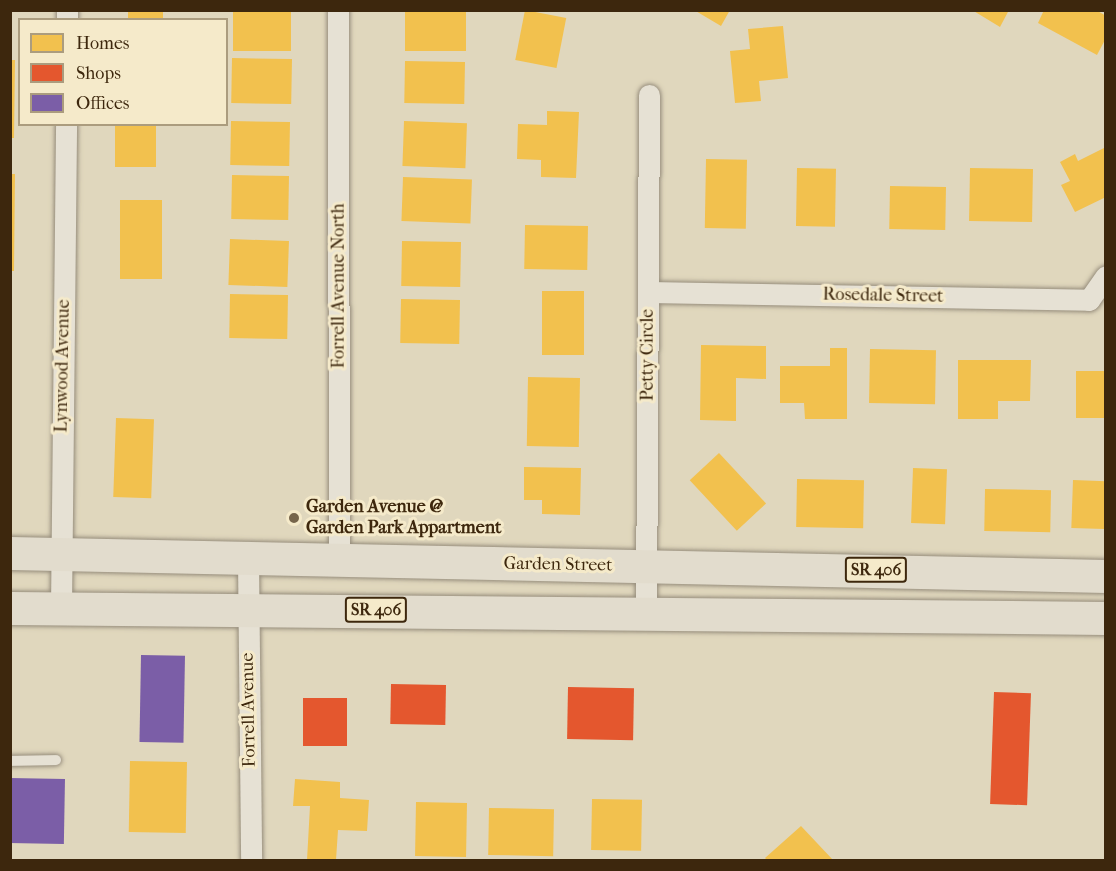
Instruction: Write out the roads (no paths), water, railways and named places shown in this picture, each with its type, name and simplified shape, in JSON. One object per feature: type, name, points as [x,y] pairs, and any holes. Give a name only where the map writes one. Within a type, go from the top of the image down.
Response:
[{"type":"main road","name":"Garden Street","points":[[10,553],[339,562],[1106,576]]},
{"type":"main road","name":"SR 406","points":[[10,608],[247,608],[1106,618]]},
{"type":"street","name":"Forrell Avenue North","points":[[338,10],[339,562]]},
{"type":"street","name":"Petty Circle","points":[[646,614],[649,95]]},
{"type":"street","name":"Lynwood Avenue","points":[[61,608],[66,126]]},
{"type":"street","name":"Rosedale Street","points":[[648,292],[1089,300],[1106,276]]},
{"type":"street","name":"Forrell Avenue","points":[[248,560],[251,861]]},
{"type":"lane","points":[[10,761],[56,760]]},
{"type":"place","name":"Garden Avenue @ Garden Park Appartment","points":[[294,518]]}]
